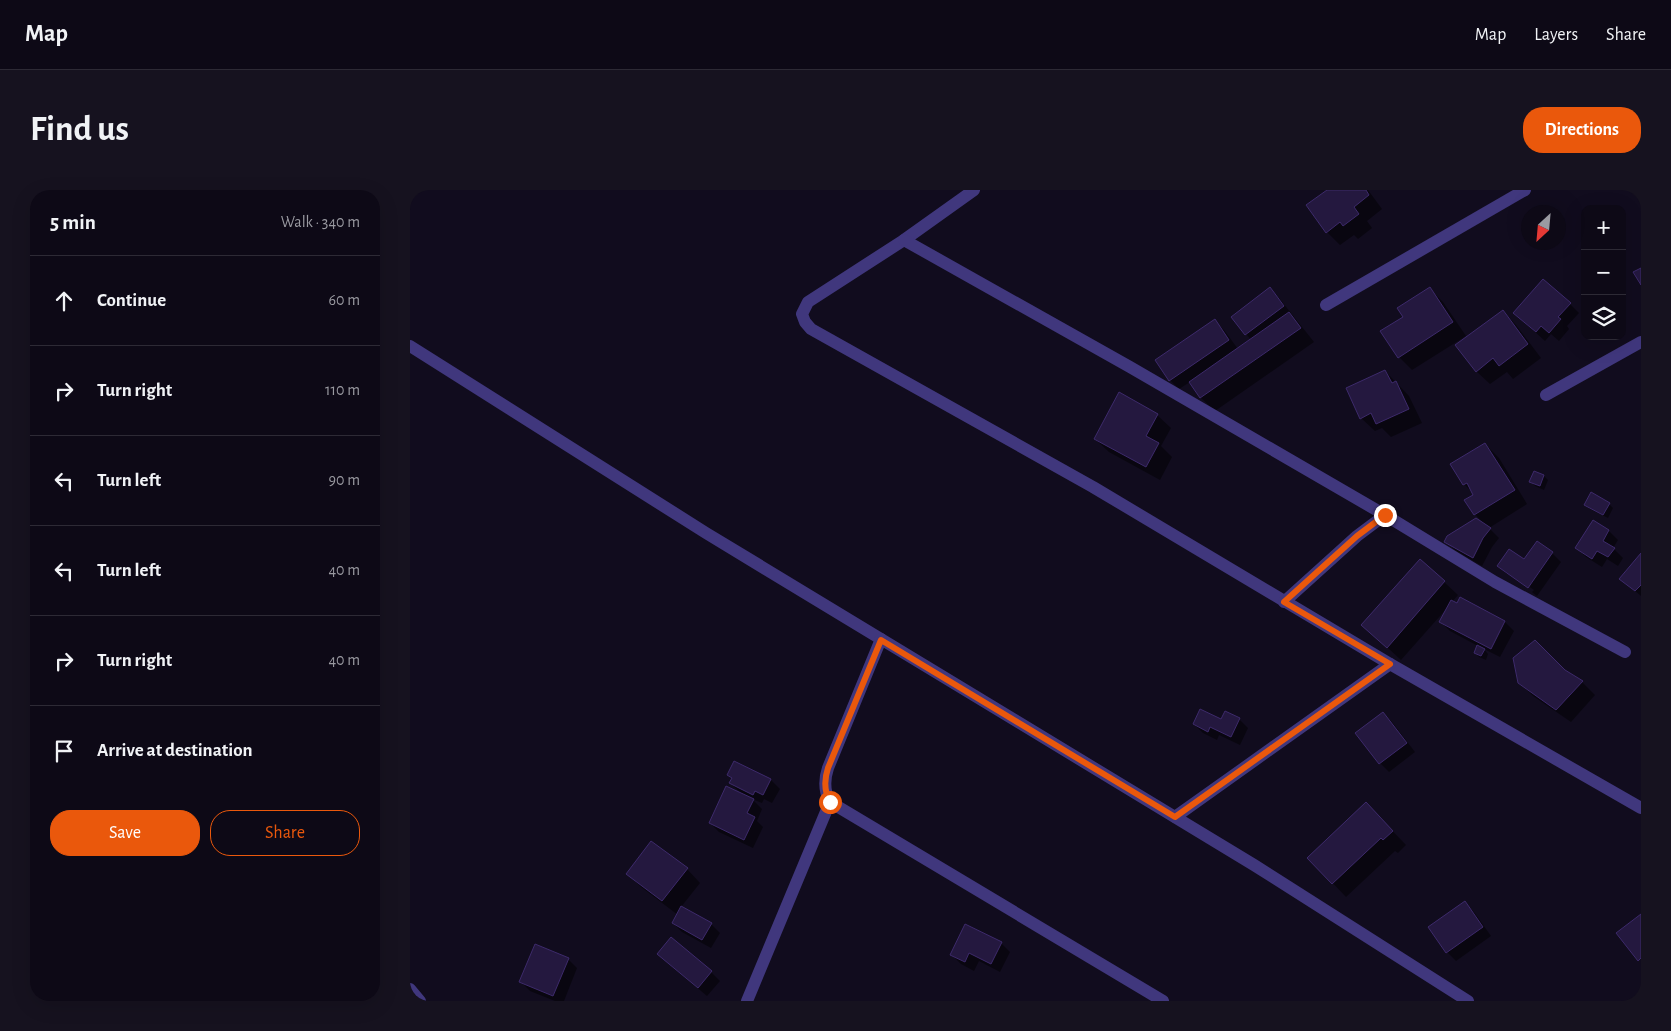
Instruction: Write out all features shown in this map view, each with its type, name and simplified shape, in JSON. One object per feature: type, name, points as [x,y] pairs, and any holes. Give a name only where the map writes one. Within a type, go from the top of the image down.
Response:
[{"type":"street","points":[[974,190],[904,240],[808,302],[802,314],[811,329],[1093,487],[1284,602],[1641,808]]},
{"type":"street","points":[[1326,305],[1525,190]]},
{"type":"street","points":[[904,240],[1130,367],[1385,515],[1496,582],[1625,652]]},
{"type":"street","points":[[1546,395],[1641,342]]},
{"type":"street","points":[[410,346],[706,533],[1254,865],[1468,1001]]},
{"type":"street","points":[[1284,602],[1357,536],[1385,515]]},
{"type":"street","points":[[881,640],[828,768],[825,788],[830,802],[1163,1001]]},
{"type":"street","points":[[1175,817],[1390,664]]},
{"type":"street","points":[[747,1001],[830,802]]},
{"type":"street","points":[[410,989],[420,1001]]},
{"type":"building","points":[[1327,190],[1366,190],[1369,195],[1354,207],[1359,214],[1343,226],[1340,222],[1326,233],[1306,205]]},
{"type":"building","points":[[1641,268],[1641,285],[1633,272]]},
{"type":"building","points":[[1543,279],[1571,303],[1558,317],[1561,319],[1549,333],[1541,326],[1536,332],[1513,313]]},
{"type":"building","points":[[1270,287],[1284,306],[1245,335],[1231,317]]},
{"type":"building","points":[[1430,287],[1453,322],[1398,358],[1380,331],[1403,317],[1397,308]]},
{"type":"building","points":[[1503,310],[1528,344],[1499,366],[1493,358],[1476,372],[1455,345]]},
{"type":"building","points":[[1289,312],[1301,328],[1200,398],[1189,382]]},
{"type":"building","points":[[1215,319],[1229,340],[1169,381],[1155,360]]},
{"type":"building","points":[[1385,370],[1392,383],[1396,381],[1409,409],[1376,424],[1371,413],[1360,419],[1346,388]]},
{"type":"building","points":[[1119,392],[1158,414],[1146,436],[1159,443],[1146,467],[1094,439]]},
{"type":"building","points":[[1485,443],[1515,490],[1474,515],[1464,500],[1473,495],[1467,483],[1463,485],[1450,464]]},
{"type":"building","points":[[1534,471],[1544,475],[1540,486],[1529,482]]},
{"type":"building","points":[[1591,492],[1610,503],[1603,515],[1584,505]]},
{"type":"building","points":[[1476,518],[1491,528],[1483,538],[1473,558],[1444,542],[1447,536]]},
{"type":"building","points":[[1593,520],[1609,530],[1603,541],[1615,548],[1608,557],[1597,551],[1592,559],[1575,548]]},
{"type":"building","points":[[1537,541],[1553,552],[1528,588],[1497,566],[1509,549],[1524,559]]},
{"type":"building","points":[[1641,553],[1641,585],[1635,591],[1619,579]]},
{"type":"building","points":[[1420,559],[1445,581],[1387,648],[1361,625]]},
{"type":"building","points":[[1460,597],[1505,621],[1491,649],[1439,622],[1451,600],[1457,603]]},
{"type":"building","points":[[1535,640],[1565,670],[1583,681],[1556,710],[1518,683],[1513,658]]},
{"type":"building","points":[[1477,645],[1485,649],[1481,656],[1474,653]]},
{"type":"building","points":[[1200,709],[1221,719],[1225,711],[1240,718],[1231,737],[1210,727],[1208,732],[1193,724]]},
{"type":"building","points":[[1383,712],[1407,743],[1379,764],[1355,733]]},
{"type":"building","points":[[734,761],[771,779],[763,795],[755,791],[753,795],[729,783],[732,778],[727,775]]},
{"type":"building","points":[[726,786],[754,799],[747,813],[755,817],[744,840],[709,823]]},
{"type":"building","points":[[1366,802],[1393,831],[1383,840],[1381,838],[1332,884],[1307,858]]},
{"type":"building","points":[[651,841],[688,868],[662,901],[626,874]]},
{"type":"building","points":[[1465,901],[1483,927],[1446,953],[1428,927]]},
{"type":"building","points":[[681,906],[712,923],[702,940],[672,923]]},
{"type":"building","points":[[1641,914],[1641,958],[1638,961],[1616,933]]},
{"type":"building","points":[[965,924],[1002,942],[991,964],[969,953],[965,962],[950,955]]},
{"type":"building","points":[[671,937],[712,971],[698,988],[657,954]]},
{"type":"building","points":[[535,944],[569,958],[553,996],[519,982]]},
{"type":"route","points":[[830,802],[825,788],[828,768],[881,640],[1175,817],[1390,664],[1284,602],[1357,536],[1385,515]]}]
